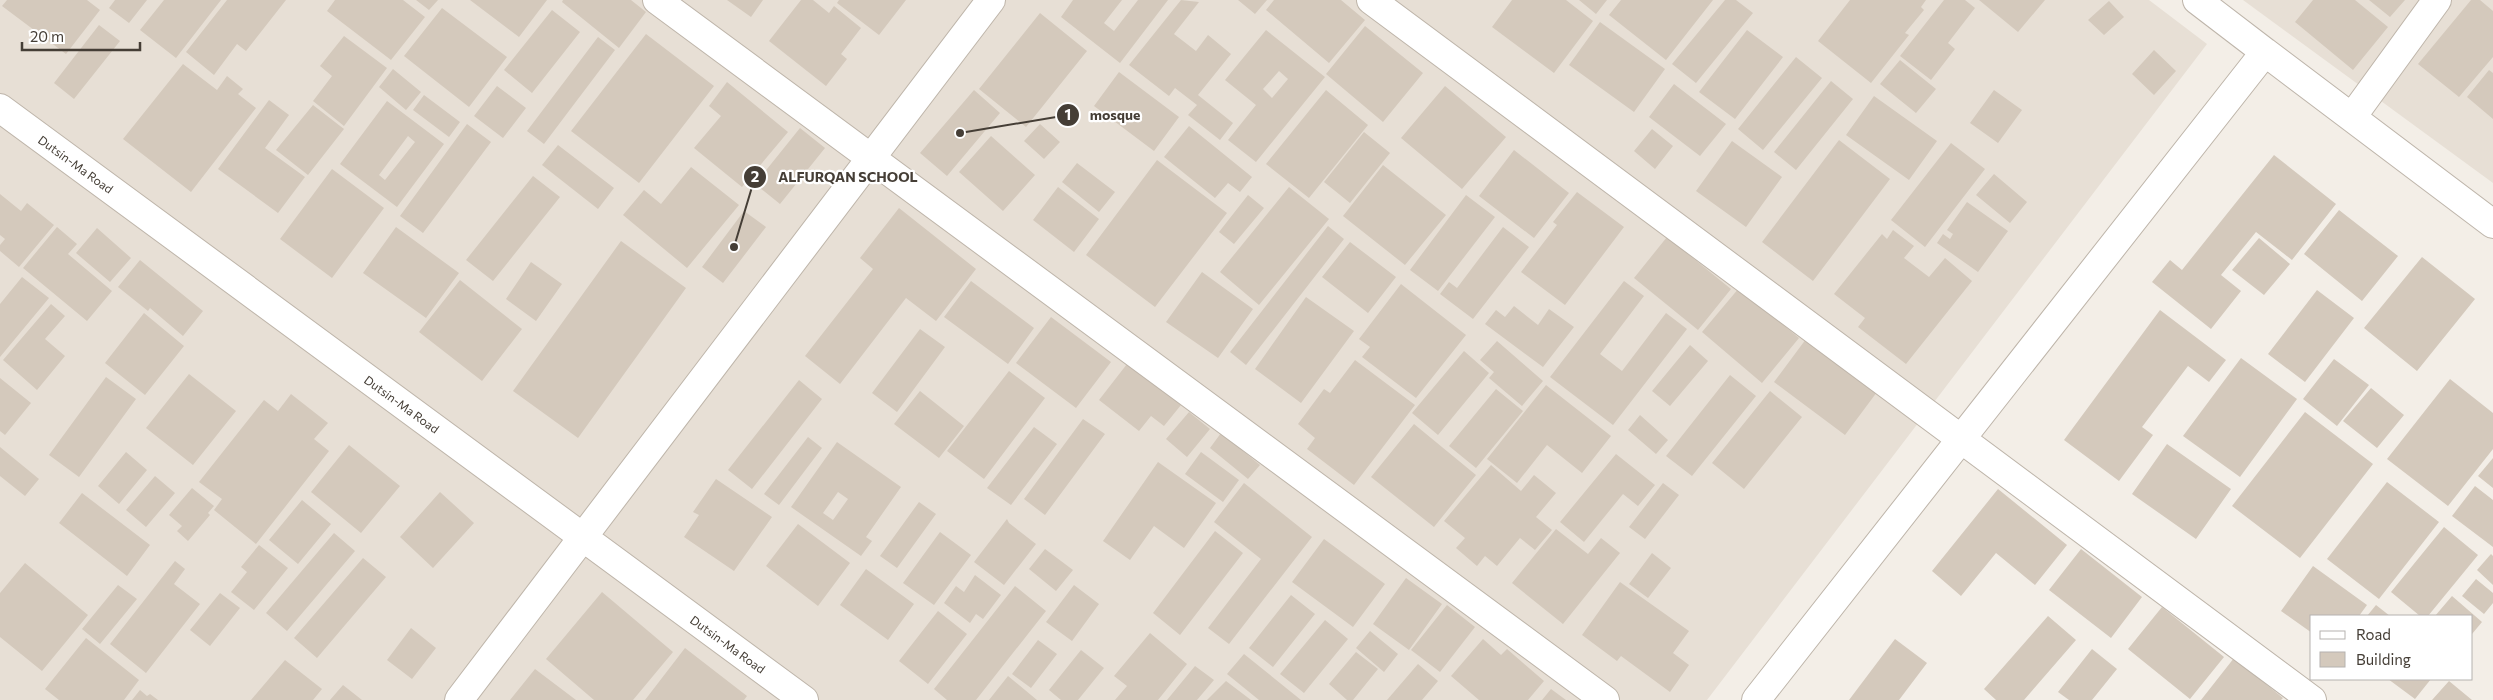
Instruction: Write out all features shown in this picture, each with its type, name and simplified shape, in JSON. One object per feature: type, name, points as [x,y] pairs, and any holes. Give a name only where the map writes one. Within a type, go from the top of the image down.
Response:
[{"type":"street","points":[[657,0],[1605,700]]},
{"type":"street","points":[[459,700],[990,0]]},
{"type":"street","points":[[1370,0],[2312,700]]},
{"type":"street","points":[[2197,0],[2493,224]]},
{"type":"street","points":[[2352,117],[2437,0]]},
{"type":"street","points":[[1756,700],[2265,52]]},
{"type":"street","name":"Dutsin-Ma Road","points":[[0,108],[804,700]]},
{"type":"shaded area","points":[[0,0],[2149,0],[2207,44],[1707,700],[0,700]]},
{"type":"shaded area","points":[[2243,0],[2493,0],[2493,183]]},
{"type":"building","points":[[7,0],[87,0],[100,10],[66,54],[2,6]]},
{"type":"building","points":[[115,0],[147,0],[129,23],[109,8]]},
{"type":"building","points":[[164,0],[221,0],[176,58],[140,30]]},
{"type":"building","points":[[227,0],[286,0],[246,51],[237,44],[214,75],[186,52]]},
{"type":"building","points":[[335,0],[403,0],[425,17],[391,60],[327,11]]},
{"type":"building","points":[[416,0],[438,0],[429,10]]},
{"type":"building","points":[[470,0],[547,0],[519,37]]},
{"type":"building","points":[[563,0],[631,0],[646,12],[619,48],[562,2]]},
{"type":"building","points":[[727,0],[763,0],[751,17]]},
{"type":"building","points":[[801,0],[813,0],[829,13],[834,6],[861,28],[841,54],[847,59],[826,86],[769,41]]},
{"type":"building","points":[[839,0],[906,0],[879,35],[837,3]]},
{"type":"building","points":[[1073,0],[1122,0],[1104,23],[1114,31],[1138,0],[1168,0],[1120,63],[1061,17]]},
{"type":"building","points":[[1181,0],[1199,2],[1174,34],[1196,51],[1208,35],[1231,54],[1198,95],[1233,123],[1220,140],[1188,115],[1197,105],[1175,88],[1169,96],[1129,65]]},
{"type":"building","points":[[1238,0],[1267,0],[1255,14]]},
{"type":"building","points":[[1274,0],[1341,0],[1365,20],[1329,63],[1266,10]]},
{"type":"building","points":[[1512,0],[1566,0],[1593,21],[1554,73],[1492,27]]},
{"type":"building","points":[[1579,0],[1607,0],[1596,14]]},
{"type":"building","points":[[1621,0],[1713,0],[1666,60],[1609,15]]},
{"type":"building","points":[[1725,0],[1736,0],[1753,13],[1696,83],[1672,64]]},
{"type":"building","points":[[1850,0],[1926,0],[1921,7],[1924,10],[1905,33],[1909,35],[1871,83],[1818,41]]},
{"type":"building","points":[[1944,0],[1965,0],[1975,8],[1948,43],[1955,49],[1931,80],[1900,56]]},
{"type":"building","points":[[1979,0],[2045,0],[2018,32]]},
{"type":"building","points":[[2313,0],[2355,0],[2388,27],[2353,70],[2295,22]]},
{"type":"building","points":[[2369,0],[2405,0],[2390,17]]},
{"type":"building","points":[[2471,0],[2480,0],[2493,11],[2493,57],[2459,97],[2418,64]]},
{"type":"building","points":[[2109,1],[2124,17],[2104,35],[2088,20]]},
{"type":"building","points":[[442,8],[507,57],[469,107],[404,56]]},
{"type":"building","points":[[552,10],[580,32],[532,93],[504,70]]},
{"type":"building","points":[[1040,13],[1087,51],[1026,127],[979,89]]},
{"type":"building","points":[[1600,22],[1665,69],[1634,112],[1569,65]]},
{"type":"building","points":[[99,25],[120,41],[74,99],[54,83]]},
{"type":"building","points":[[1365,26],[1423,73],[1383,122],[1326,74]]},
{"type":"building","points":[[1266,30],[1325,77],[1256,162],[1228,140],[1256,105],[1225,80]],"holes":[[[1279,71],[1288,79],[1272,98],[1263,89]]]},
{"type":"building","points":[[1747,30],[1783,57],[1735,119],[1699,92]]},
{"type":"building","points":[[646,34],[714,86],[639,183],[571,131]]},
{"type":"building","points":[[344,36],[387,68],[344,126],[313,101],[332,76],[320,66]]},
{"type":"building","points":[[598,37],[615,50],[544,144],[527,131]]},
{"type":"building","points":[[2154,50],[2176,71],[2154,95],[2132,74]]},
{"type":"building","points":[[1796,57],[1822,78],[1763,150],[1738,129]]},
{"type":"building","points":[[1900,60],[1936,89],[1916,113],[1880,84]]},
{"type":"building","points":[[183,64],[217,90],[227,76],[243,89],[238,94],[256,108],[191,192],[123,139]]},
{"type":"building","points":[[393,69],[421,92],[406,110],[379,87]]},
{"type":"building","points":[[2489,70],[2493,73],[2493,119],[2467,97]]},
{"type":"building","points":[[1119,72],[1179,117],[1154,151],[1094,106]]},
{"type":"building","points":[[1831,81],[1853,99],[1796,170],[1774,152]]},
{"type":"building","points":[[727,82],[788,132],[742,187],[694,148],[721,116],[709,106]]},
{"type":"building","points":[[1674,84],[1726,124],[1700,156],[1649,117]]},
{"type":"building","points":[[497,86],[526,108],[503,138],[474,116]]},
{"type":"building","points":[[1445,86],[1506,137],[1462,189],[1401,138]]},
{"type":"building","points":[[974,90],[1000,113],[947,176],[920,153]]},
{"type":"building","points":[[1326,90],[1368,125],[1309,198],[1266,164]]},
{"type":"building","points":[[1994,90],[2022,110],[1998,143],[1970,123]]},
{"type":"building","points":[[424,95],[460,122],[449,137],[413,110]]},
{"type":"building","points":[[1874,96],[1937,141],[1909,180],[1846,135]]},
{"type":"building","points":[[269,100],[289,115],[265,148],[305,177],[278,213],[218,169]]},
{"type":"building","points":[[387,101],[444,144],[397,207],[340,164]],"holes":[[[408,136],[415,142],[385,180],[379,175]]]},
{"type":"building","points":[[313,105],[344,129],[308,175],[276,150]]},
{"type":"building","points":[[467,124],[491,142],[423,233],[400,216]]},
{"type":"building","points":[[1040,124],[1060,142],[1044,159],[1024,141]]},
{"type":"building","points":[[1189,126],[1252,177],[1240,192],[1228,183],[1215,198],[1164,157]]},
{"type":"building","points":[[800,128],[825,148],[780,204],[755,184]]},
{"type":"building","points":[[1652,129],[1673,146],[1655,169],[1634,151]]},
{"type":"building","points":[[1364,132],[1390,153],[1350,203],[1324,182]]},
{"type":"building","points":[[991,136],[1035,175],[1003,211],[959,172]]},
{"type":"building","points":[[1839,140],[1890,179],[1813,281],[1762,242]]},
{"type":"building","points":[[1732,141],[1782,177],[1746,227],[1696,191]]},
{"type":"building","points":[[1951,143],[1985,169],[1925,247],[1891,220]]},
{"type":"building","points":[[558,145],[614,188],[598,209],[542,165]]},
{"type":"building","points":[[1514,150],[1569,193],[1534,238],[1479,196]]},
{"type":"building","points":[[2274,155],[2336,204],[2292,260],[2256,232],[2221,275],[2241,291],[2211,329],[2152,282],[2170,260],[2182,270]]},
{"type":"building","points":[[1157,160],[1227,213],[1155,307],[1086,255]]},
{"type":"building","points":[[1077,163],[1115,192],[1099,212],[1062,182]]},
{"type":"building","points":[[1383,165],[1446,215],[1405,265],[1343,216]]},
{"type":"building","points":[[691,167],[739,205],[687,268],[623,215],[644,190],[661,204]]},
{"type":"building","points":[[332,169],[384,208],[332,278],[280,239]]},
{"type":"building","points":[[1994,174],[2027,202],[2010,223],[1976,195]]},
{"type":"building","points":[[533,176],[560,197],[493,281],[466,260]]},
{"type":"building","points":[[1058,187],[1099,219],[1074,252],[1033,220]]},
{"type":"building","points":[[1289,187],[1329,219],[1259,305],[1220,272]]},
{"type":"building","points":[[1577,192],[1624,227],[1565,305],[1521,272],[1557,225],[1553,222]]},
{"type":"building","points":[[0,194],[21,211],[27,203],[54,225],[19,267],[0,251],[0,245],[5,239],[0,235]]},
{"type":"building","points":[[1248,195],[1264,208],[1234,244],[1219,232]]},
{"type":"building","points":[[1466,195],[1495,217],[1438,291],[1410,270]]},
{"type":"building","points":[[1967,202],[2008,231],[1978,272],[1937,243],[1943,234],[1950,239],[1953,234],[1947,230]]},
{"type":"building","points":[[899,208],[976,269],[936,321],[906,298],[840,384],[805,356],[873,269],[860,258]]},
{"type":"building","points":[[2339,210],[2398,256],[2362,301],[2304,254]]},
{"type":"building","points":[[744,211],[766,227],[723,283],[702,267]]},
{"type":"building","points":[[1328,226],[1344,239],[1246,365],[1230,352]]},
{"type":"building","points":[[57,227],[77,244],[68,254],[112,291],[87,321],[23,268]]},
{"type":"building","points":[[396,227],[459,273],[426,318],[363,273]]},
{"type":"building","points":[[1503,227],[1529,247],[1473,319],[1440,294],[1449,282],[1457,288]]},
{"type":"building","points":[[97,228],[131,258],[110,282],[76,253]]},
{"type":"building","points":[[1893,230],[1914,246],[1904,258],[1929,277],[1945,258],[1972,281],[1906,364],[1858,327],[1865,318],[1834,294],[1882,234],[1887,239]]},
{"type":"building","points":[[1667,237],[1731,289],[1698,330],[1634,278]]},
{"type":"building","points":[[2259,238],[2290,264],[2264,295],[2232,270]]},
{"type":"building","points":[[621,241],[686,288],[578,438],[513,391]]},
{"type":"building","points":[[1350,242],[1396,277],[1368,313],[1322,277]]},
{"type":"building","points":[[2422,257],[2475,299],[2417,371],[2364,328]]},
{"type":"building","points":[[140,260],[203,311],[183,336],[150,308],[148,311],[118,287]]},
{"type":"building","points":[[531,262],[562,284],[536,321],[506,299]]},
{"type":"building","points":[[1202,272],[1253,309],[1218,358],[1166,322]]},
{"type":"building","points":[[22,277],[49,298],[0,357],[0,304]]},
{"type":"building","points":[[460,280],[522,329],[482,381],[419,332]]},
{"type":"building","points":[[971,281],[1034,328],[1008,364],[944,317]]},
{"type":"building","points":[[1624,281],[1644,296],[1600,354],[1622,371],[1666,313],[1687,329],[1613,425],[1550,377]]},
{"type":"building","points":[[1401,284],[1466,335],[1416,398],[1362,357],[1370,347],[1359,339]]},
{"type":"building","points":[[1739,288],[1799,338],[1762,383],[1702,332]]},
{"type":"building","points":[[2317,290],[2354,318],[2305,382],[2268,354]]},
{"type":"building","points":[[1306,297],[1354,331],[1301,403],[1255,369]]},
{"type":"building","points":[[51,304],[65,316],[45,339],[65,356],[37,390],[3,360]]},
{"type":"building","points":[[1514,306],[1538,325],[1549,309],[1574,327],[1543,367],[1485,324],[1496,310],[1505,317]]},
{"type":"building","points":[[2160,310],[2226,360],[2209,382],[2188,366],[2142,427],[2153,435],[2119,481],[2064,440]]},
{"type":"building","points":[[144,313],[184,346],[145,395],[105,363]]},
{"type":"building","points":[[1051,317],[1111,362],[1076,408],[1016,363]]},
{"type":"building","points":[[920,329],[945,347],[897,412],[872,393]]},
{"type":"building","points":[[1806,339],[1877,392],[1845,435],[1774,382]]},
{"type":"building","points":[[1497,341],[1543,381],[1522,406],[1489,378],[1494,372],[1480,360]]},
{"type":"building","points":[[1690,345],[1708,361],[1670,406],[1652,391]]},
{"type":"building","points":[[1464,351],[1489,373],[1438,435],[1412,413]]},
{"type":"building","points":[[2241,358],[2297,399],[2240,477],[2183,436]]},
{"type":"building","points":[[2334,359],[2369,385],[2337,426],[2303,399]]},
{"type":"building","points":[[1355,360],[1415,405],[1354,485],[1307,449],[1315,438],[1298,424],[1324,389],[1330,393]]},
{"type":"building","points":[[1127,364],[1181,405],[1164,426],[1151,416],[1139,431],[1099,400]]},
{"type":"building","points":[[1009,371],[1045,398],[984,479],[947,451]]},
{"type":"building","points":[[189,374],[236,411],[193,465],[146,428]]},
{"type":"building","points":[[1730,375],[1756,396],[1692,476],[1666,456]]},
{"type":"building","points":[[106,377],[136,399],[79,477],[49,455]]},
{"type":"building","points":[[0,378],[31,403],[5,435],[0,431]]},
{"type":"building","points":[[2450,379],[2493,413],[2493,449],[2448,506],[2387,459]]},
{"type":"building","points":[[799,380],[822,399],[752,489],[728,470]]},
{"type":"building","points":[[1546,385],[1611,436],[1582,473],[1547,445],[1517,483],[1487,459]]},
{"type":"building","points":[[2371,388],[2404,415],[2377,448],[2343,421]]},
{"type":"building","points":[[1496,389],[1523,411],[1476,468],[1449,446]]},
{"type":"building","points":[[920,391],[964,426],[939,458],[894,424]]},
{"type":"building","points":[[1770,391],[1802,417],[1744,489],[1712,463]]},
{"type":"building","points":[[291,394],[328,423],[314,439],[329,451],[256,544],[214,510],[222,499],[199,482],[264,400],[278,411]]},
{"type":"building","points":[[1189,412],[1210,429],[1187,457],[1166,439]]},
{"type":"building","points":[[2305,412],[2373,464],[2300,558],[2232,506]]},
{"type":"building","points":[[1640,415],[1668,440],[1656,454],[1628,430]]},
{"type":"building","points":[[1083,419],[1105,434],[1045,515],[1024,499]]},
{"type":"building","points":[[1414,424],[1476,475],[1434,527],[1371,477]]},
{"type":"building","points":[[1034,427],[1057,444],[1011,505],[987,488]]},
{"type":"building","points":[[1221,433],[1260,465],[1248,479],[1210,448]]},
{"type":"building","points":[[808,437],[822,448],[779,505],[764,494]]},
{"type":"building","points":[[837,442],[901,487],[866,537],[872,541],[861,556],[791,507]],"holes":[[[838,492],[848,499],[833,520],[823,513]]]},
{"type":"building","points":[[2167,444],[2231,489],[2196,539],[2132,494]]},
{"type":"building","points":[[349,445],[400,486],[361,533],[311,492]]},
{"type":"building","points":[[0,447],[39,479],[25,496],[0,476]]},
{"type":"building","points":[[126,452],[147,470],[119,504],[98,486]]},
{"type":"building","points":[[1201,452],[1239,480],[1223,502],[1185,474]]},
{"type":"building","points":[[1616,454],[1655,485],[1638,506],[1623,494],[1584,542],[1560,522]]},
{"type":"building","points":[[2493,458],[2493,488],[2478,476]]},
{"type":"building","points":[[1158,462],[1216,503],[1184,548],[1154,526],[1130,560],[1103,541]]},
{"type":"building","points":[[1491,465],[1521,491],[1534,475],[1556,493],[1536,517],[1552,530],[1535,550],[1520,538],[1497,566],[1485,556],[1477,566],[1456,548],[1465,538],[1444,521]]},
{"type":"building","points":[[155,476],[175,493],[146,527],[126,510]]},
{"type":"building","points":[[716,479],[772,517],[734,571],[684,537],[699,515],[693,512]]},
{"type":"building","points":[[2387,482],[2439,522],[2379,599],[2327,559]]},
{"type":"building","points":[[1244,483],[1312,537],[1229,644],[1208,628],[1261,559],[1214,522]]},
{"type":"building","points":[[1663,483],[1679,495],[1645,539],[1629,527]]},
{"type":"building","points":[[2475,486],[2493,500],[2493,547],[2452,516]]},
{"type":"building","points":[[192,488],[214,506],[208,513],[210,515],[188,541],[177,531],[182,526],[169,515]]},
{"type":"building","points":[[1998,489],[2067,545],[2035,585],[1996,553],[1961,596],[1932,571]]},
{"type":"building","points":[[440,492],[474,523],[433,568],[400,537]]},
{"type":"building","points":[[82,493],[150,545],[127,576],[59,523]]},
{"type":"building","points":[[302,500],[331,524],[298,564],[269,540]]},
{"type":"building","points":[[919,502],[936,514],[897,568],[880,556]]},
{"type":"building","points":[[1007,519],[1009,523],[1036,544],[1004,585],[974,562]]},
{"type":"building","points":[[798,524],[850,563],[818,606],[766,566]]},
{"type":"building","points":[[2444,527],[2478,555],[2429,615],[2419,615],[2391,592]]},
{"type":"building","points":[[1556,529],[1588,554],[1601,538],[1620,553],[1563,624],[1512,583]]},
{"type":"building","points":[[1215,531],[1243,553],[1180,635],[1153,613]]},
{"type":"building","points":[[940,532],[971,555],[934,605],[903,583]]},
{"type":"building","points":[[334,533],[355,551],[287,631],[266,613]]},
{"type":"building","points":[[1324,539],[1385,584],[1353,627],[1292,582]]},
{"type":"building","points":[[259,545],[288,568],[254,610],[231,592],[247,572],[241,567]]},
{"type":"building","points":[[1045,549],[1073,570],[1056,591],[1029,569]]},
{"type":"building","points":[[2081,549],[2142,597],[2111,638],[2049,590]]},
{"type":"building","points":[[1652,553],[1671,568],[1648,598],[1629,584]]},
{"type":"building","points":[[2491,554],[2493,556],[2493,585],[2477,570]]},
{"type":"building","points":[[363,558],[386,577],[317,658],[294,638]]},
{"type":"building","points":[[175,561],[185,569],[174,584],[200,604],[146,673],[110,644]]},
{"type":"building","points":[[25,563],[88,615],[42,671],[0,637],[0,593]]},
{"type":"building","points":[[2313,566],[2367,605],[2360,615],[2310,615],[2310,632],[2281,611]]},
{"type":"building","points":[[866,569],[914,604],[888,640],[840,605]]},
{"type":"building","points":[[975,575],[1001,595],[983,619],[976,614],[970,623],[944,603],[956,586],[964,592]]},
{"type":"building","points":[[1406,578],[1442,604],[1409,650],[1373,624]]},
{"type":"building","points":[[2476,579],[2493,593],[2493,603],[2484,614],[2462,596]]},
{"type":"building","points":[[1620,582],[1689,631],[1673,653],[1689,665],[1670,692],[1621,656],[1617,661],[1582,635]]},
{"type":"building","points":[[118,585],[137,599],[100,644],[82,629]]},
{"type":"building","points":[[1074,585],[1099,604],[1072,641],[1046,622]]},
{"type":"building","points":[[1015,586],[1046,611],[976,700],[947,700],[934,689]]},
{"type":"building","points":[[602,592],[673,652],[633,700],[594,700],[546,659]]},
{"type":"building","points":[[220,593],[240,608],[210,646],[190,630]]},
{"type":"building","points":[[1291,595],[1315,614],[1273,667],[1249,648]]},
{"type":"building","points":[[2452,596],[2482,622],[2473,633],[2473,615],[2436,615]]},
{"type":"building","points":[[1447,605],[1475,627],[1440,672],[1411,650]]},
{"type":"building","points":[[2376,605],[2389,615],[2368,615]]},
{"type":"building","points":[[2162,607],[2224,657],[2190,699],[2128,649]]},
{"type":"building","points":[[938,611],[967,634],[928,684],[899,661]]},
{"type":"building","points":[[2048,616],[2076,640],[2024,700],[1996,700],[1984,689]]},
{"type":"building","points":[[1325,620],[1348,639],[1304,693],[1280,674]]},
{"type":"building","points":[[411,628],[436,648],[412,679],[387,660]]},
{"type":"building","points":[[1370,631],[1398,654],[1384,672],[1356,648]]},
{"type":"building","points":[[1150,633],[1187,664],[1158,700],[1115,700],[1127,686],[1114,676]]},
{"type":"building","points":[[86,638],[139,680],[124,700],[59,700],[45,689]]},
{"type":"building","points":[[1483,639],[1501,655],[1507,649],[1544,681],[1528,700],[1479,700],[1451,676]]},
{"type":"building","points":[[1895,639],[1927,663],[1899,700],[1849,700]]},
{"type":"building","points":[[1038,640],[1057,654],[1031,688],[1012,674]]},
{"type":"building","points":[[685,648],[747,696],[744,700],[645,700]]},
{"type":"building","points":[[2092,649],[2117,669],[2092,700],[2069,700],[2058,692]]},
{"type":"building","points":[[1081,650],[1104,668],[1078,700],[1061,700],[1049,690]]},
{"type":"building","points":[[1356,652],[1378,669],[1353,700],[1347,700],[1329,684]]},
{"type":"building","points":[[1244,654],[1301,700],[1259,700],[1227,674]]},
{"type":"building","points":[[2234,658],[2283,698],[2281,700],[2201,700]]},
{"type":"building","points":[[285,660],[322,689],[313,700],[251,700]]},
{"type":"building","points":[[1418,664],[1438,681],[1422,700],[1387,700]]},
{"type":"building","points":[[1195,666],[1214,680],[1197,700],[1167,700]]},
{"type":"building","points":[[535,669],[576,700],[510,700]]},
{"type":"building","points":[[1008,676],[1037,700],[989,700]]},
{"type":"building","points":[[2389,680],[2430,680],[2415,699]]},
{"type":"building","points":[[1226,681],[1251,700],[1207,700]]},
{"type":"building","points":[[2449,681],[2472,700],[2432,700]]},
{"type":"building","points":[[343,685],[362,700],[330,700]]},
{"type":"building","points":[[1551,689],[1566,700],[1542,700]]},
{"type":"building","points":[[140,690],[147,696],[150,694],[158,700],[132,700]]},
{"type":"place","name":"mosque","points":[[960,133]]},
{"type":"place","name":"ALFURQAN SCHOOL","points":[[734,247]]}]
